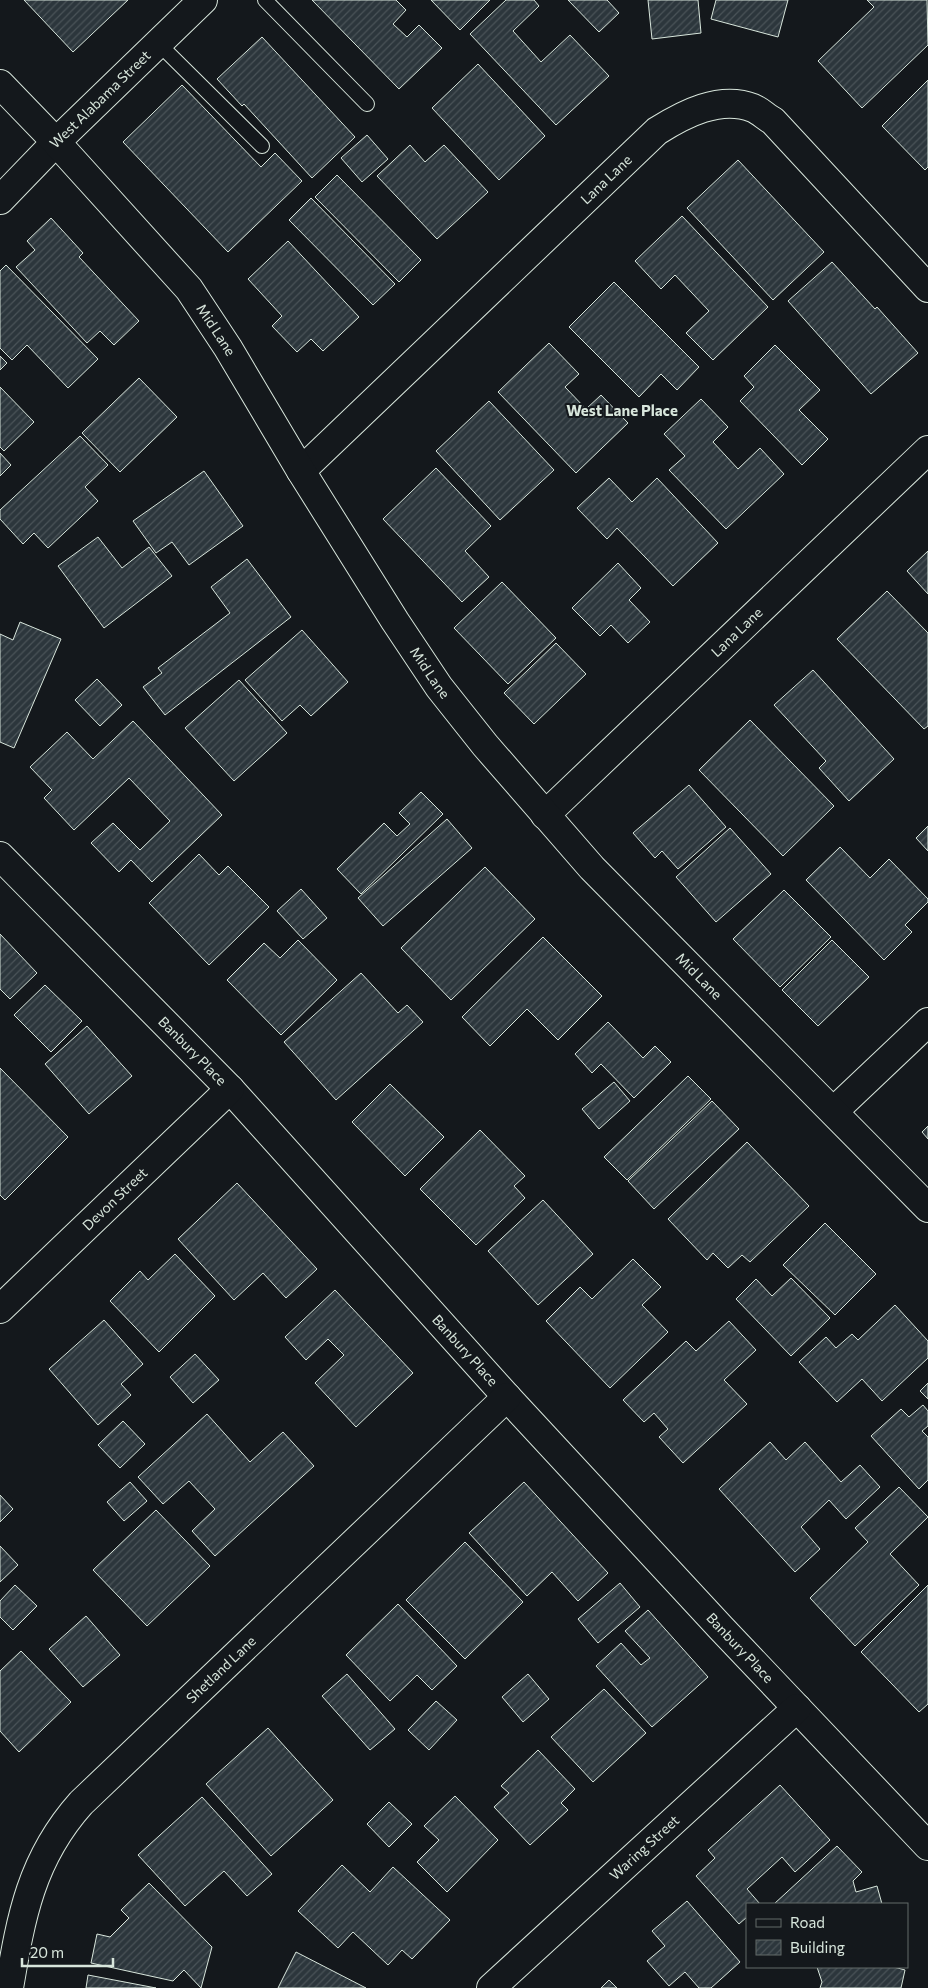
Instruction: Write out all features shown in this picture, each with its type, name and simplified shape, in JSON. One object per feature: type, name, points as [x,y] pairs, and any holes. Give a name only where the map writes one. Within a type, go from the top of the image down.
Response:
[{"type":"street","name":"West Alabama Street","points":[[0,200],[56,142],[202,0]]},
{"type":"street","name":"Mid Lane","points":[[0,84],[56,142],[189,290],[228,348],[301,471],[395,621],[439,686],[485,744],[592,868],[928,1208]]},
{"type":"street","name":"Lana Lane","points":[[301,471],[657,131],[681,116],[705,107],[729,105],[753,108],[773,121],[928,288]]},
{"type":"street","name":"Lana Lane","points":[[546,815],[928,450]]},
{"type":"street","name":"Banbury Place","points":[[0,856],[230,1090],[507,1397],[928,1846]]},
{"type":"street","points":[[834,1111],[928,1022]]},
{"type":"street","name":"Devon Street","points":[[0,1310],[230,1090]]},
{"type":"street","name":"Shetland Lane","points":[[9,1988],[19,1931],[34,1878],[49,1846],[64,1822],[80,1803],[507,1397]]},
{"type":"street","name":"Waring Street","points":[[492,1988],[797,1708]]},
{"type":"lane","points":[[265,0],[368,104]]},
{"type":"lane","points":[[158,43],[262,146]]},
{"type":"building","points":[[24,0],[128,0],[73,52]]},
{"type":"building","points":[[312,0],[396,0],[406,10],[393,24],[407,37],[419,25],[442,48],[399,89]]},
{"type":"building","points":[[431,0],[490,0],[460,30]]},
{"type":"building","points":[[506,0],[534,0],[539,6],[513,31],[541,62],[570,35],[609,76],[556,125],[470,34]]},
{"type":"building","points":[[568,0],[607,0],[619,13],[599,32]]},
{"type":"building","points":[[648,0],[698,0],[701,33],[652,39]]},
{"type":"building","points":[[716,0],[788,0],[778,37],[711,19]]},
{"type":"building","points":[[867,0],[927,0],[928,45],[862,108],[818,61],[874,7]]},
{"type":"building","points":[[262,37],[355,137],[312,178],[244,104],[242,106],[217,79]]},
{"type":"building","points":[[478,64],[545,136],[499,180],[432,108]]},
{"type":"building","points":[[928,80],[928,167],[925,170],[882,126]]},
{"type":"building","points":[[182,85],[261,167],[275,153],[302,181],[228,252],[123,142]]},
{"type":"building","points":[[367,135],[388,159],[362,182],[341,158]]},
{"type":"building","points":[[410,145],[425,162],[444,145],[488,192],[437,239],[377,176]]},
{"type":"building","points":[[738,160],[824,252],[773,300],[687,208]]},
{"type":"building","points":[[337,175],[421,260],[399,282],[315,197]]},
{"type":"building","points":[[311,198],[395,284],[373,305],[289,220]]},
{"type":"building","points":[[682,216],[768,307],[713,360],[686,333],[709,311],[675,275],[661,289],[635,261]]},
{"type":"building","points":[[51,218],[83,253],[79,257],[139,321],[114,345],[100,331],[87,343],[16,267],[35,250],[27,241]]},
{"type":"building","points":[[288,241],[359,317],[323,351],[311,339],[297,352],[272,326],[282,316],[248,279]]},
{"type":"building","points":[[832,262],[875,309],[877,307],[918,353],[871,394],[788,301]]},
{"type":"building","points":[[6,265],[98,359],[68,388],[27,345],[12,360],[0,348],[0,271]]},
{"type":"building","points":[[614,282],[699,367],[677,390],[661,374],[639,397],[569,327]]},
{"type":"building","points":[[549,343],[579,374],[565,387],[586,409],[601,395],[628,423],[576,473],[498,392]]},
{"type":"building","points":[[775,345],[820,390],[799,410],[828,439],[802,465],[740,401],[754,387],[744,376]]},
{"type":"building","points":[[0,356],[7,363],[0,370]]},
{"type":"building","points":[[139,378],[177,417],[120,472],[82,433]]},
{"type":"building","points":[[0,387],[34,422],[4,451],[0,447]]},
{"type":"building","points":[[701,399],[728,427],[713,442],[738,469],[760,448],[784,474],[726,529],[669,470],[685,456],[664,434]]},
{"type":"building","points":[[489,401],[554,470],[500,520],[436,451]]},
{"type":"building","points":[[80,436],[108,465],[85,487],[98,501],[48,548],[34,533],[23,544],[0,519],[0,510]]},
{"type":"building","points":[[0,453],[11,465],[0,476]]},
{"type":"building","points":[[436,468],[491,526],[465,551],[489,577],[462,602],[383,519]]},
{"type":"building","points":[[204,471],[243,526],[189,565],[172,542],[156,553],[133,521]]},
{"type":"building","points":[[609,478],[632,502],[657,478],[718,543],[673,586],[617,528],[607,539],[577,508]]},
{"type":"building","points":[[98,537],[122,568],[149,547],[172,576],[104,628],[58,566]]},
{"type":"building","points":[[928,551],[928,594],[907,571]]},
{"type":"building","points":[[247,559],[291,617],[165,715],[143,687],[162,673],[158,668],[230,613],[211,587]]},
{"type":"building","points":[[618,563],[641,588],[629,600],[650,622],[628,643],[611,625],[600,636],[572,608]]},
{"type":"building","points":[[502,582],[556,638],[508,684],[454,628]]},
{"type":"building","points":[[887,591],[928,633],[928,726],[924,729],[837,639]]},
{"type":"building","points":[[20,622],[61,639],[14,748],[0,742],[0,634],[13,640]]},
{"type":"building","points":[[302,630],[348,682],[311,716],[300,705],[282,721],[245,680]]},
{"type":"building","points":[[556,643],[586,674],[534,724],[504,693]]},
{"type":"building","points":[[813,670],[894,759],[849,801],[819,768],[826,761],[774,705]]},
{"type":"building","points":[[97,679],[122,705],[100,726],[75,700]]},
{"type":"building","points":[[239,680],[287,733],[234,781],[185,728]]},
{"type":"building","points":[[750,720],[834,806],[783,856],[699,770]]},
{"type":"building","points":[[133,721],[222,815],[152,882],[131,860],[119,872],[91,843],[113,823],[140,850],[170,821],[129,778],[74,830],[44,798],[52,790],[30,767],[67,732],[93,759]]},
{"type":"building","points":[[689,785],[726,827],[678,869],[662,851],[655,858],[633,833]]},
{"type":"building","points":[[421,792],[443,814],[361,894],[337,869],[384,823],[397,836],[410,824],[399,813]]},
{"type":"building","points":[[447,819],[472,848],[383,926],[358,898]]},
{"type":"building","points":[[928,826],[928,851],[916,838]]},
{"type":"building","points":[[730,828],[771,874],[716,922],[676,877]]},
{"type":"building","points":[[840,847],[870,878],[889,859],[928,899],[928,902],[905,925],[912,932],[884,960],[806,880]]},
{"type":"building","points":[[199,854],[219,875],[228,866],[269,907],[209,965],[149,903]]},
{"type":"building","points":[[485,867],[535,919],[451,1000],[401,948]]},
{"type":"building","points":[[301,889],[327,918],[303,939],[277,911]]},
{"type":"building","points":[[784,890],[831,937],[780,987],[733,939]]},
{"type":"building","points":[[0,934],[37,973],[10,999],[0,989]]},
{"type":"building","points":[[543,937],[602,996],[558,1040],[527,1009],[490,1046],[462,1017]]},
{"type":"building","points":[[298,940],[337,980],[281,1035],[227,980],[264,943],[280,958]]},
{"type":"building","points":[[832,940],[869,977],[818,1026],[782,990]]},
{"type":"building","points":[[361,973],[398,1013],[407,1005],[423,1022],[336,1100],[284,1042]]},
{"type":"building","points":[[45,985],[82,1021],[51,1052],[14,1015]]},
{"type":"building","points":[[608,1022],[643,1058],[655,1046],[671,1062],[634,1098],[601,1064],[592,1073],[575,1054]]},
{"type":"building","points":[[87,1026],[132,1076],[89,1114],[45,1064]]},
{"type":"building","points":[[0,1068],[68,1137],[5,1200],[0,1195]]},
{"type":"building","points":[[688,1076],[711,1099],[627,1180],[604,1157]]},
{"type":"building","points":[[614,1082],[630,1101],[599,1129],[582,1109]]},
{"type":"building","points":[[390,1084],[444,1137],[405,1176],[352,1122]]},
{"type":"building","points":[[712,1101],[739,1129],[654,1209],[628,1181]]},
{"type":"building","points":[[928,1126],[928,1139],[922,1132]]},
{"type":"building","points":[[480,1130],[525,1176],[514,1186],[525,1198],[476,1245],[420,1189]]},
{"type":"building","points":[[747,1142],[809,1206],[750,1262],[742,1255],[728,1268],[713,1253],[707,1260],[668,1219]]},
{"type":"building","points":[[237,1183],[317,1269],[286,1298],[263,1273],[234,1300],[178,1239]]},
{"type":"building","points":[[543,1200],[593,1254],[538,1305],[488,1251]]},
{"type":"building","points":[[825,1223],[876,1274],[835,1315],[783,1265]]},
{"type":"building","points":[[175,1254],[215,1296],[159,1352],[110,1301],[140,1271],[148,1280]]},
{"type":"building","points":[[633,1259],[661,1287],[642,1305],[668,1332],[610,1388],[546,1321],[580,1287],[592,1299]]},
{"type":"building","points":[[791,1278],[830,1318],[791,1356],[736,1299],[756,1279],[772,1296]]},
{"type":"building","points":[[335,1290],[413,1373],[356,1427],[315,1383],[344,1355],[328,1339],[306,1360],[285,1337]]},
{"type":"building","points":[[895,1305],[928,1341],[928,1358],[882,1401],[862,1379],[837,1402],[799,1362],[826,1337],[836,1348],[852,1334],[858,1340]]},
{"type":"building","points":[[104,1320],[143,1364],[121,1384],[131,1395],[98,1425],[49,1369]]},
{"type":"building","points":[[729,1321],[756,1350],[724,1380],[747,1404],[683,1463],[659,1437],[668,1429],[654,1413],[644,1422],[623,1400],[686,1341],[696,1351]]},
{"type":"building","points":[[195,1354],[219,1380],[193,1403],[170,1377]]},
{"type":"building","points":[[928,1383],[928,1399],[920,1391]]},
{"type":"building","points":[[923,1405],[928,1411],[928,1426],[922,1431],[928,1437],[928,1480],[919,1489],[871,1436],[901,1409],[909,1417]]},
{"type":"building","points":[[207,1414],[250,1462],[283,1432],[314,1466],[215,1556],[192,1531],[215,1509],[189,1481],[163,1504],[138,1477]]},
{"type":"building","points":[[123,1421],[145,1444],[120,1468],[98,1445]]},
{"type":"building","points":[[770,1442],[786,1460],[805,1442],[841,1482],[860,1465],[880,1487],[846,1519],[829,1500],[801,1527],[820,1549],[795,1572],[719,1489]]},
{"type":"building","points":[[130,1482],[147,1501],[124,1521],[107,1502]]},
{"type":"building","points":[[524,1482],[608,1573],[578,1601],[552,1572],[527,1596],[469,1533]]},
{"type":"building","points":[[899,1487],[928,1517],[890,1554],[919,1585],[855,1646],[810,1598],[868,1542],[855,1528]]},
{"type":"building","points":[[0,1495],[13,1509],[0,1522]]},
{"type":"building","points":[[156,1510],[210,1566],[147,1626],[93,1570]]},
{"type":"building","points":[[465,1542],[523,1602],[465,1659],[406,1600]]},
{"type":"building","points":[[0,1546],[18,1565],[0,1582]]},
{"type":"building","points":[[620,1583],[640,1607],[598,1643],[578,1619]]},
{"type":"building","points":[[15,1585],[37,1606],[13,1630],[0,1617],[0,1601]]},
{"type":"building","points":[[928,1585],[928,1704],[919,1712],[861,1652]]},
{"type":"building","points":[[398,1604],[457,1666],[432,1690],[417,1675],[390,1701],[346,1655]]},
{"type":"building","points":[[648,1610],[708,1677],[652,1727],[596,1666],[621,1643],[641,1665],[650,1658],[625,1631]]},
{"type":"building","points":[[86,1616],[120,1655],[83,1687],[49,1649]]},
{"type":"building","points":[[21,1651],[71,1702],[19,1752],[0,1731],[0,1671]]},
{"type":"building","points":[[347,1674],[395,1729],[370,1750],[322,1696]]},
{"type":"building","points":[[528,1674],[549,1699],[523,1722],[502,1697]]},
{"type":"building","points":[[604,1689],[646,1733],[593,1782],[551,1737]]},
{"type":"building","points":[[436,1701],[457,1720],[429,1750],[408,1730]]},
{"type":"building","points":[[268,1728],[333,1800],[271,1856],[206,1784]]},
{"type":"building","points":[[538,1750],[575,1789],[561,1803],[568,1810],[530,1845],[494,1807],[509,1793],[501,1786]]},
{"type":"building","points":[[780,1785],[830,1840],[795,1872],[782,1857],[747,1889],[759,1903],[746,1903],[746,1918],[739,1924],[696,1876],[715,1858],[708,1850]]},
{"type":"building","points":[[455,1796],[498,1840],[447,1892],[417,1862],[439,1840],[424,1826]]},
{"type":"building","points":[[202,1797],[272,1874],[247,1896],[224,1871],[185,1906],[138,1855]]},
{"type":"building","points":[[389,1802],[412,1824],[389,1847],[367,1824]]},
{"type":"building","points":[[837,1846],[862,1872],[853,1881],[856,1892],[877,1886],[882,1903],[775,1903]]},
{"type":"building","points":[[342,1865],[370,1892],[393,1867],[450,1920],[412,1959],[402,1950],[388,1965],[353,1932],[338,1948],[298,1911]]},
{"type":"building","points":[[149,1883],[212,1947],[201,1988],[184,1970],[173,1981],[91,1963],[97,1934],[110,1937],[129,1918],[121,1910]]},
{"type":"building","points":[[687,1901],[740,1962],[711,1988],[699,1988],[685,1972],[669,1986],[647,1961],[665,1946],[652,1931]]},
{"type":"building","points":[[296,1952],[366,1988],[278,1988]]},
{"type":"building","points":[[817,1968],[898,1968],[905,1970],[901,1988],[820,1988],[822,1982]]},
{"type":"building","points":[[88,1975],[156,1988],[86,1988]]},
{"type":"building","points":[[609,1980],[617,1988],[601,1988]]},
{"type":"district","name":"West Lane Place","points":[[622,411]]}]
